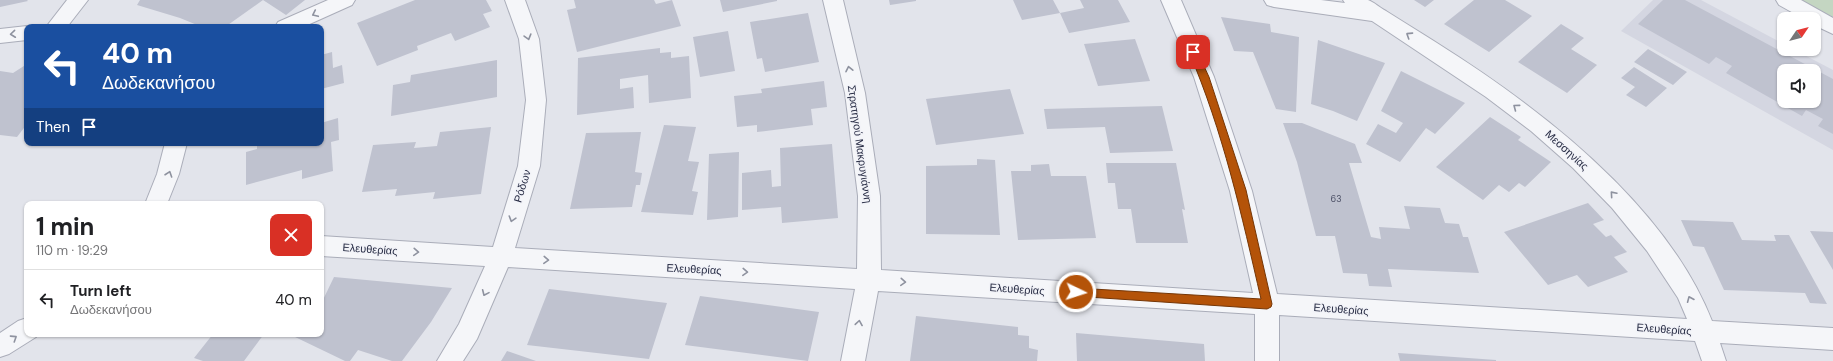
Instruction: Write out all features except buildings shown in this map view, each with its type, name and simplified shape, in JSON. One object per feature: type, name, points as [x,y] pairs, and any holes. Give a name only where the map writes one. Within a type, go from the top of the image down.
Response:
[{"type":"street","points":[[58,24],[78,0]]},
{"type":"street","points":[[293,24],[345,0]]},
{"type":"street","name":"Ρόδων","points":[[449,361],[468,331],[501,257],[529,166],[536,100],[529,39],[515,0]]},
{"type":"street","name":"Στρατηγού Μακρυγιάννη","points":[[833,0],[854,93],[869,196],[869,280],[861,314],[853,361]]},
{"type":"street","points":[[1170,0],[1204,77],[1241,190],[1267,304],[1267,361]]},
{"type":"street","points":[[1274,0],[1378,15]]},
{"type":"street","name":"Μεσσηνίας","points":[[1353,0],[1489,87],[1528,116],[1575,156],[1608,189],[1651,238],[1687,292],[1714,361]]},
{"type":"street","points":[[1786,0],[1833,27]]},
{"type":"street","points":[[0,36],[24,33]]},
{"type":"street","points":[[158,201],[165,186],[172,164],[175,146]]},
{"type":"street","name":"Ελευθερίας","points":[[324,246],[1833,339]]},
{"type":"street","points":[[0,346],[24,331]]},
{"type":"shaded area","points":[[1653,0],[1701,0],[1777,40],[1777,56],[1806,56],[1833,70],[1833,150],[1621,31]]},
{"type":"green space","points":[[1801,0],[1833,0],[1833,17]]},
{"type":"route","points":[[1076,292],[1267,304],[1241,190],[1204,77],[1193,52]]}]
